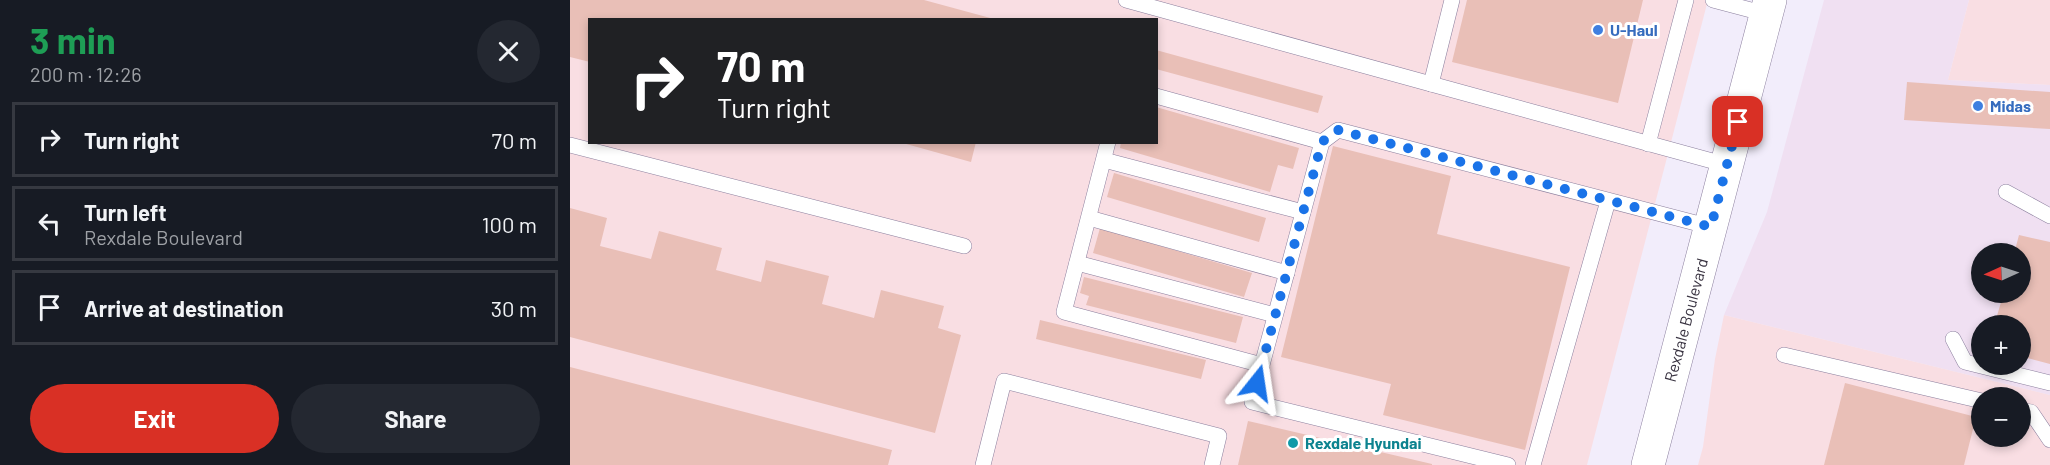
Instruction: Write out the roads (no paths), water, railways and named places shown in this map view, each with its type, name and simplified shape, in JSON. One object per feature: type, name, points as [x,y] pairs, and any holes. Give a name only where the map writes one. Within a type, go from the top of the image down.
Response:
[{"type":"main road","name":"Rexdale Boulevard","points":[[1648,465],[1768,7]]},
{"type":"lane","points":[[1126,0],[1727,165]]},
{"type":"lane","points":[[1431,84],[1452,0]]},
{"type":"lane","points":[[1648,144],[1686,0]]},
{"type":"lane","points":[[1713,0],[1768,7]]},
{"type":"lane","points":[[1158,97],[1322,142]]},
{"type":"lane","points":[[1508,465],[1252,402],[1322,142],[1338,130],[1711,227]]},
{"type":"lane","points":[[1108,144],[1064,312],[1262,365]]},
{"type":"lane","points":[[570,145],[964,246]]},
{"type":"lane","points":[[1104,160],[1303,212]]},
{"type":"lane","points":[[2006,192],[2050,216]]},
{"type":"lane","points":[[1533,465],[1608,201]]},
{"type":"lane","points":[[1089,218],[1287,273]]},
{"type":"lane","points":[[1077,263],[1275,315]]},
{"type":"lane","points":[[1953,339],[1965,362],[2050,383]]},
{"type":"lane","points":[[1784,355],[1971,398]]},
{"type":"lane","points":[[983,465],[1004,381],[1219,436],[1212,465]]},
{"type":"lane","points":[[2031,412],[2050,440]]},
{"type":"place","name":"U-Haul","points":[[1598,30]]},
{"type":"place","name":"Midas","points":[[1978,106]]},
{"type":"place","name":"Rexdale Hyundai","points":[[1293,443]]}]
